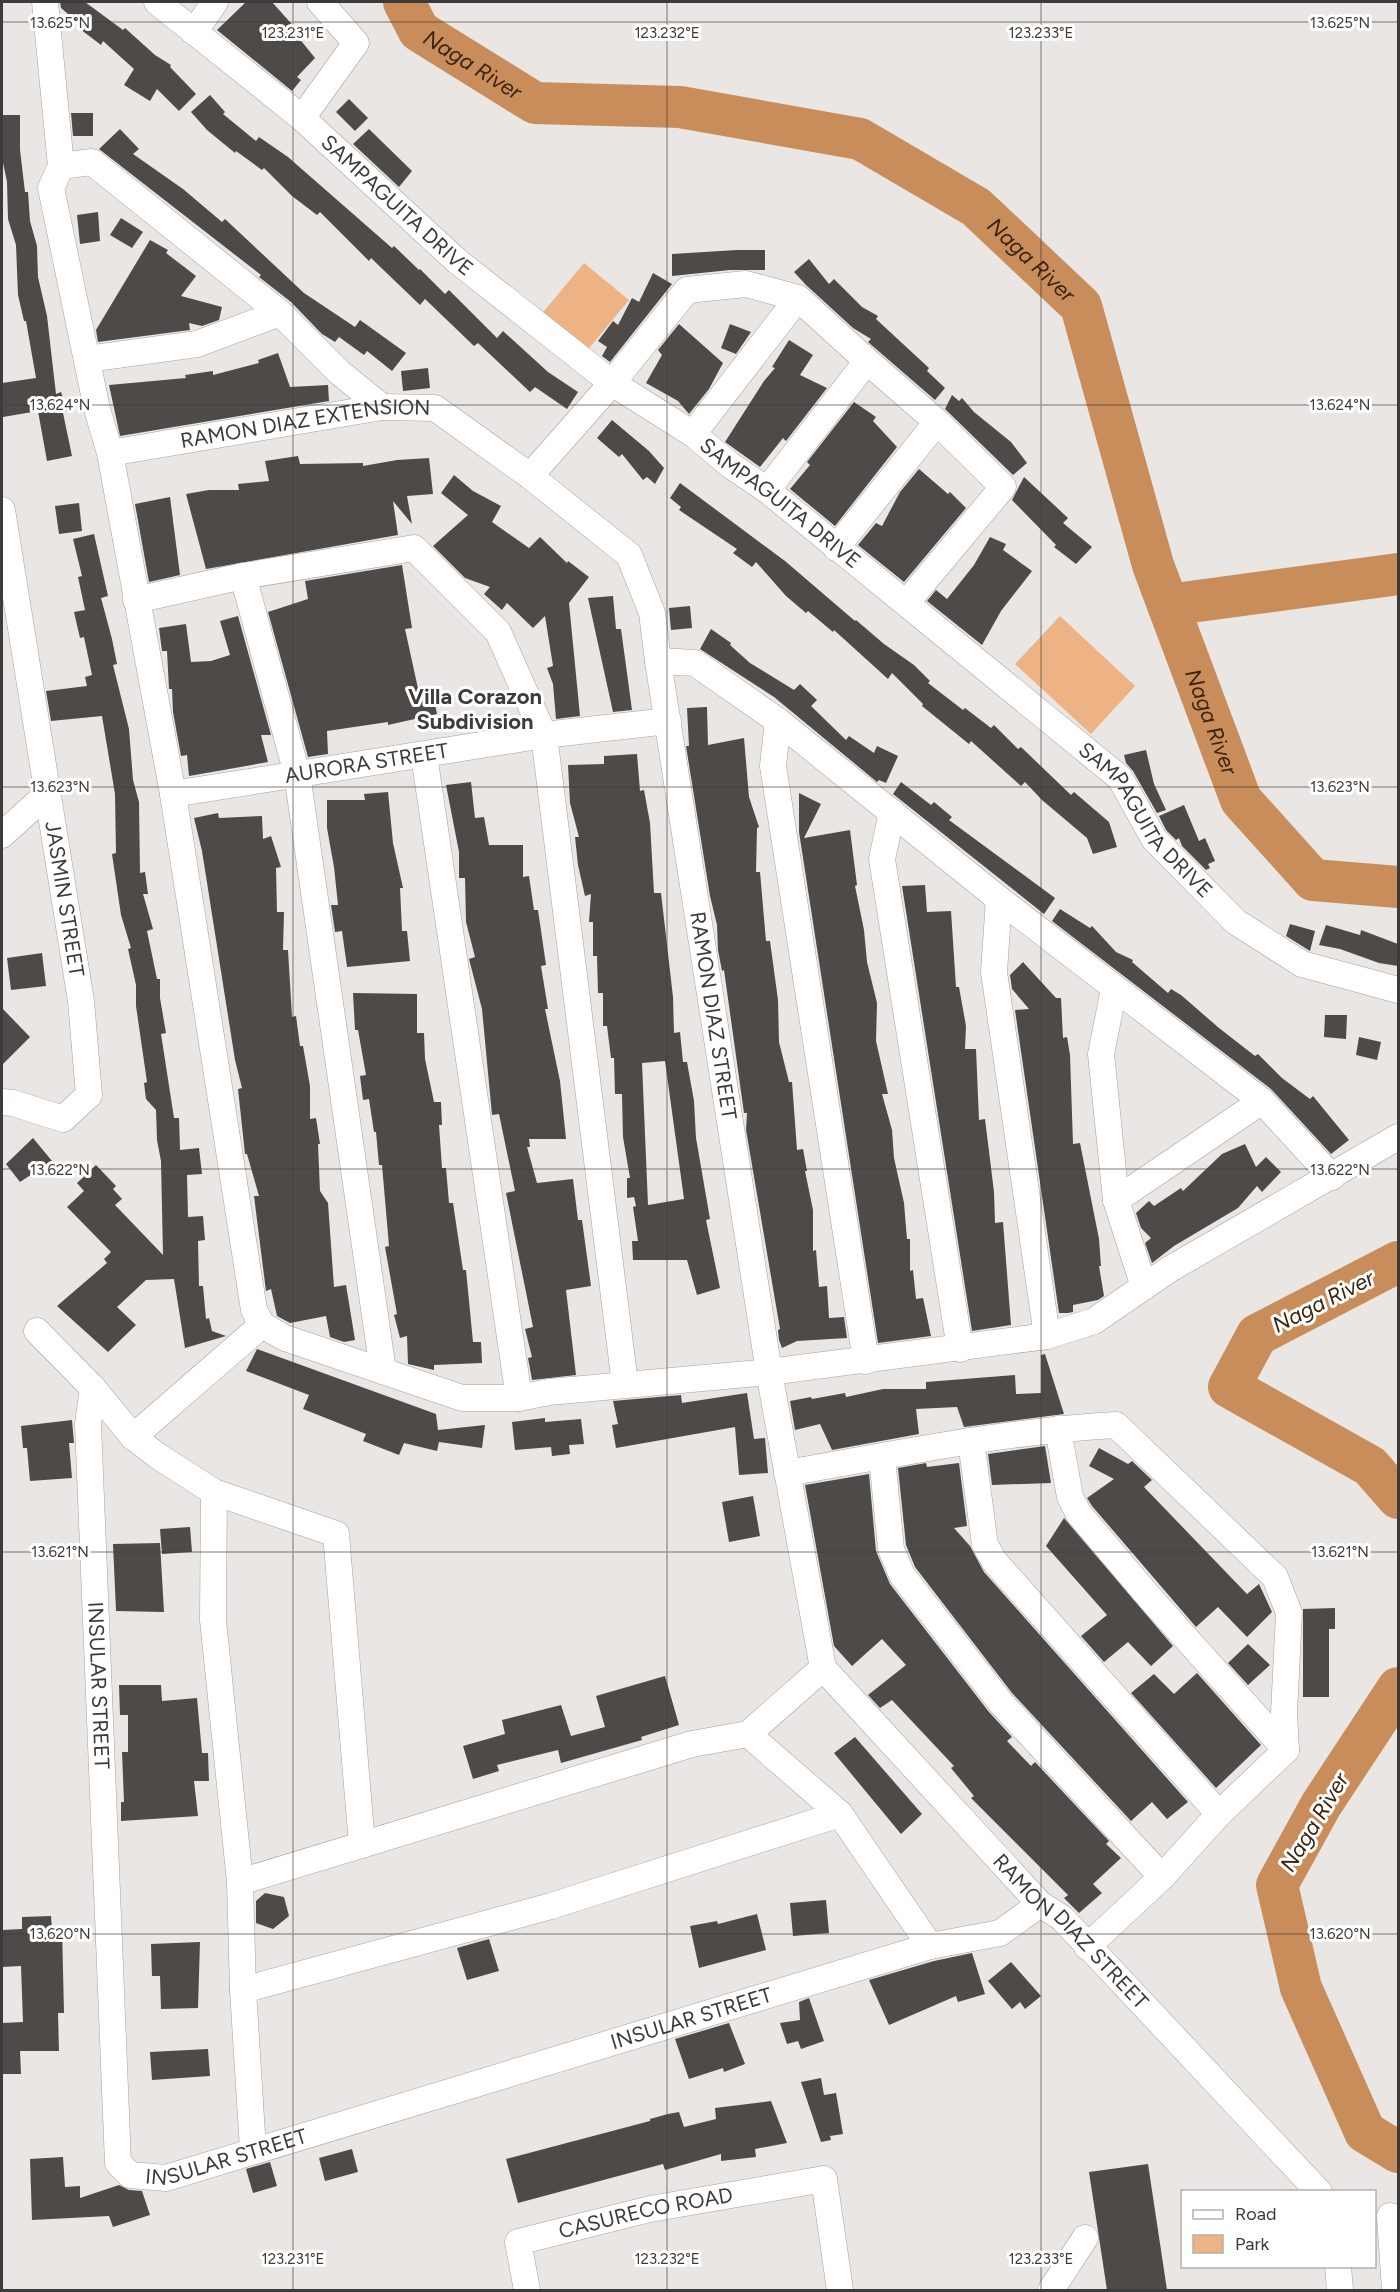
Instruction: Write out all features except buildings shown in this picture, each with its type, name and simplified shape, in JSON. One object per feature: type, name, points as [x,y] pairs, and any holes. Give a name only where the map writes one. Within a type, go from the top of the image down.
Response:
[{"type":"street","points":[[45,2],[61,166],[51,188],[87,359],[110,453],[172,794],[254,1310],[262,1325],[285,1338],[462,1398],[519,1398],[549,1392],[625,1384],[769,1372],[1047,1336],[1094,1321],[1170,1269],[1398,1137]]},
{"type":"street","name":"SAMPAGUITA DRIVE","points":[[157,2],[302,118],[458,261],[612,382],[693,434],[730,465],[767,490],[1120,778],[1154,839],[1236,922],[1302,964],[1398,990]]},
{"type":"street","points":[[194,32],[215,2]]},
{"type":"street","points":[[302,118],[356,43],[320,2]]},
{"type":"street","points":[[61,166],[92,162],[280,313],[339,372],[382,407]]},
{"type":"street","points":[[530,476],[612,382],[687,290],[746,284],[798,298],[937,422],[1003,487],[907,602]]},
{"type":"street","points":[[693,434],[798,298]]},
{"type":"street","points":[[87,359],[197,344],[280,313]]},
{"type":"street","points":[[767,490],[867,361]]},
{"type":"street","name":"RAMON DIAZ EXTENSION","points":[[110,453],[382,407],[435,408],[530,476],[629,555],[652,613],[658,661]]},
{"type":"street","points":[[836,548],[937,422]]},
{"type":"street","name":"JASMIN STREET","points":[[2,510],[81,1001],[89,1095],[63,1119],[5,1098]]},
{"type":"street","points":[[136,600],[243,576],[414,548],[498,632],[544,735],[625,1384]]},
{"type":"street","points":[[243,576],[297,774],[383,1371]]},
{"type":"street","points":[[658,661],[694,663],[778,721],[999,899],[1262,1101],[1332,1177]]},
{"type":"street","name":"RAMON DIAZ STREET","points":[[658,661],[769,1372],[823,1668],[1040,1904],[1062,1918],[1317,2190]]},
{"type":"street","name":"AURORA STREET","points":[[172,794],[544,735],[668,720]]},
{"type":"street","points":[[778,721],[773,766],[866,1360]]},
{"type":"street","points":[[424,755],[519,1398]]},
{"type":"street","points":[[2,835],[47,794]]},
{"type":"street","points":[[892,812],[882,859],[960,1349]]},
{"type":"street","points":[[999,899],[994,972],[1047,1336]]},
{"type":"street","points":[[1114,988],[1101,1054],[1116,1200],[1144,1287]]},
{"type":"street","points":[[1116,1200],[1262,1101]]},
{"type":"street","points":[[133,1437],[262,1325]]},
{"type":"street","points":[[37,1331],[93,1388],[133,1437],[214,1492],[336,1534],[362,1845]]},
{"type":"street","name":"INSULAR STREET","points":[[93,1388],[88,1424],[118,2163],[130,2175],[166,2178],[930,1946],[1000,1933],[1040,1904]]},
{"type":"street","points":[[787,1473],[971,1441],[1058,1429],[1116,1425],[1275,1577],[1289,1613],[1284,1713],[1286,1750],[1219,1814],[1162,1877],[1087,1947]]},
{"type":"street","points":[[1058,1429],[1070,1497],[1079,1514],[1150,1598],[1286,1750]]},
{"type":"street","points":[[971,1441],[985,1545],[995,1562],[1219,1814]]},
{"type":"street","points":[[882,1457],[891,1549],[902,1575],[1001,1703],[1162,1877]]},
{"type":"street","points":[[214,1492],[213,1620],[240,1882],[243,1990],[253,2150]]},
{"type":"street","points":[[240,1882],[692,1744],[748,1734],[823,1668]]},
{"type":"street","points":[[748,1734],[840,1814],[930,1946]]},
{"type":"street","points":[[243,1990],[551,1906],[840,1814]]},
{"type":"street","name":"CASURECO ROAD","points":[[527,2290],[518,2242],[650,2209],[824,2179],[840,2290]]},
{"type":"street","points":[[1390,2216],[1395,2290]]},
{"type":"street","points":[[1051,2290],[1085,2238]]},
{"type":"street","points":[[1338,2268],[1340,2290]]},
{"type":"green space","points":[[584,263],[629,300],[585,353],[540,316]]},
{"type":"green space","points":[[1060,616],[1135,686],[1091,734],[1015,664]]},
{"type":"waterway","name":"Naga River","points":[[404,2],[419,31],[535,103],[680,107],[860,139],[976,207],[1081,306],[1153,565],[1241,800],[1313,880],[1398,887]]},
{"type":"waterway","points":[[1168,605],[1398,574]]},
{"type":"waterway","name":"Naga River","points":[[1398,1262],[1257,1335],[1229,1387],[1370,1466],[1398,1498]]},
{"type":"waterway","name":"Naga River","points":[[1398,1688],[1321,1805],[1277,1885],[1301,1988],[1365,2132],[1398,2152]]},
{"type":"district","name":"Villa Corazon Subdivision","points":[[475,708]]}]
